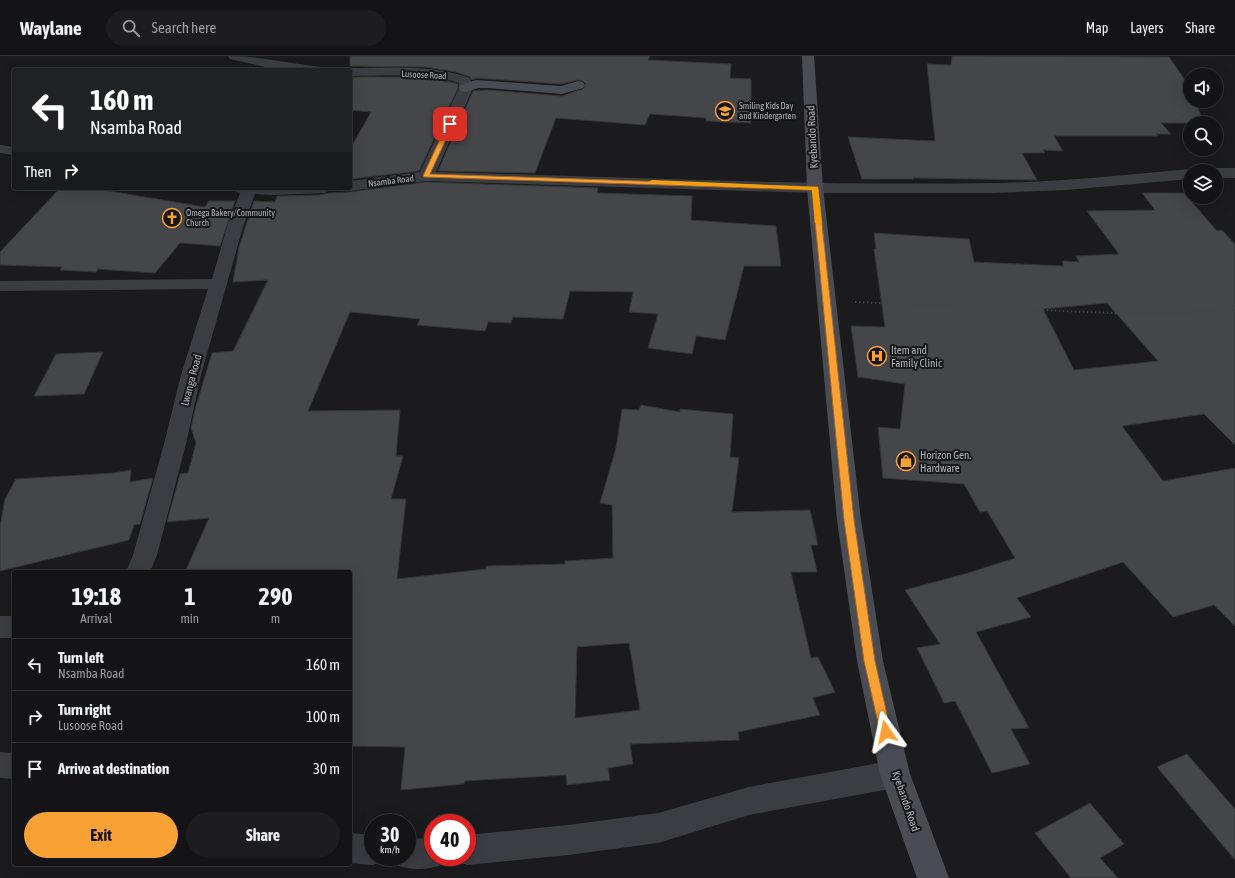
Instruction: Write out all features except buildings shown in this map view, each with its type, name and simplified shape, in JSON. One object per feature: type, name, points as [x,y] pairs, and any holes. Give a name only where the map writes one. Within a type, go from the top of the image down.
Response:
[{"type":"street","points":[[234,56],[279,66],[296,68]]},
{"type":"street","name":"Kyebando Road","points":[[808,56],[815,188],[849,520],[870,661],[895,774],[933,878]]},
{"type":"street","name":"Lusoose Road","points":[[352,72],[442,75],[459,77],[465,81],[466,88]]},
{"type":"street","points":[[426,176],[466,88],[476,84],[562,90],[578,86]]},
{"type":"street","points":[[0,149],[12,151]]},
{"type":"street","points":[[1223,173],[1235,172]]},
{"type":"street","name":"Nsamba Road","points":[[352,186],[426,176],[815,188],[994,188],[1183,175]]},
{"type":"street","name":"Lwanga Road","points":[[139,570],[145,555],[191,374],[219,284],[244,190]]},
{"type":"street","points":[[0,286],[219,284]]},
{"type":"street","points":[[0,627],[12,627]]},
{"type":"street","points":[[0,765],[12,766]]},
{"type":"street","points":[[476,849],[568,840],[658,828],[749,801],[895,774]]},
{"type":"street","points":[[352,848],[364,849]]},
{"type":"path","points":[[827,301],[1135,314],[1193,312],[1235,308]]},
{"type":"slow traffic","points":[[652,182],[815,188],[819,223]]},
{"type":"place","name":"Smiling Kids Day and Kindergarten","points":[[725,111]]},
{"type":"place","name":"Omega Bakery/Community Church","points":[[172,218]]},
{"type":"place","name":"Item and Family Clinic","points":[[877,356]]},
{"type":"place","name":"Horizon Gen. Hardware","points":[[906,461]]},
{"type":"route","points":[[450,124],[426,176],[815,188],[849,520],[870,661],[886,732]]}]
